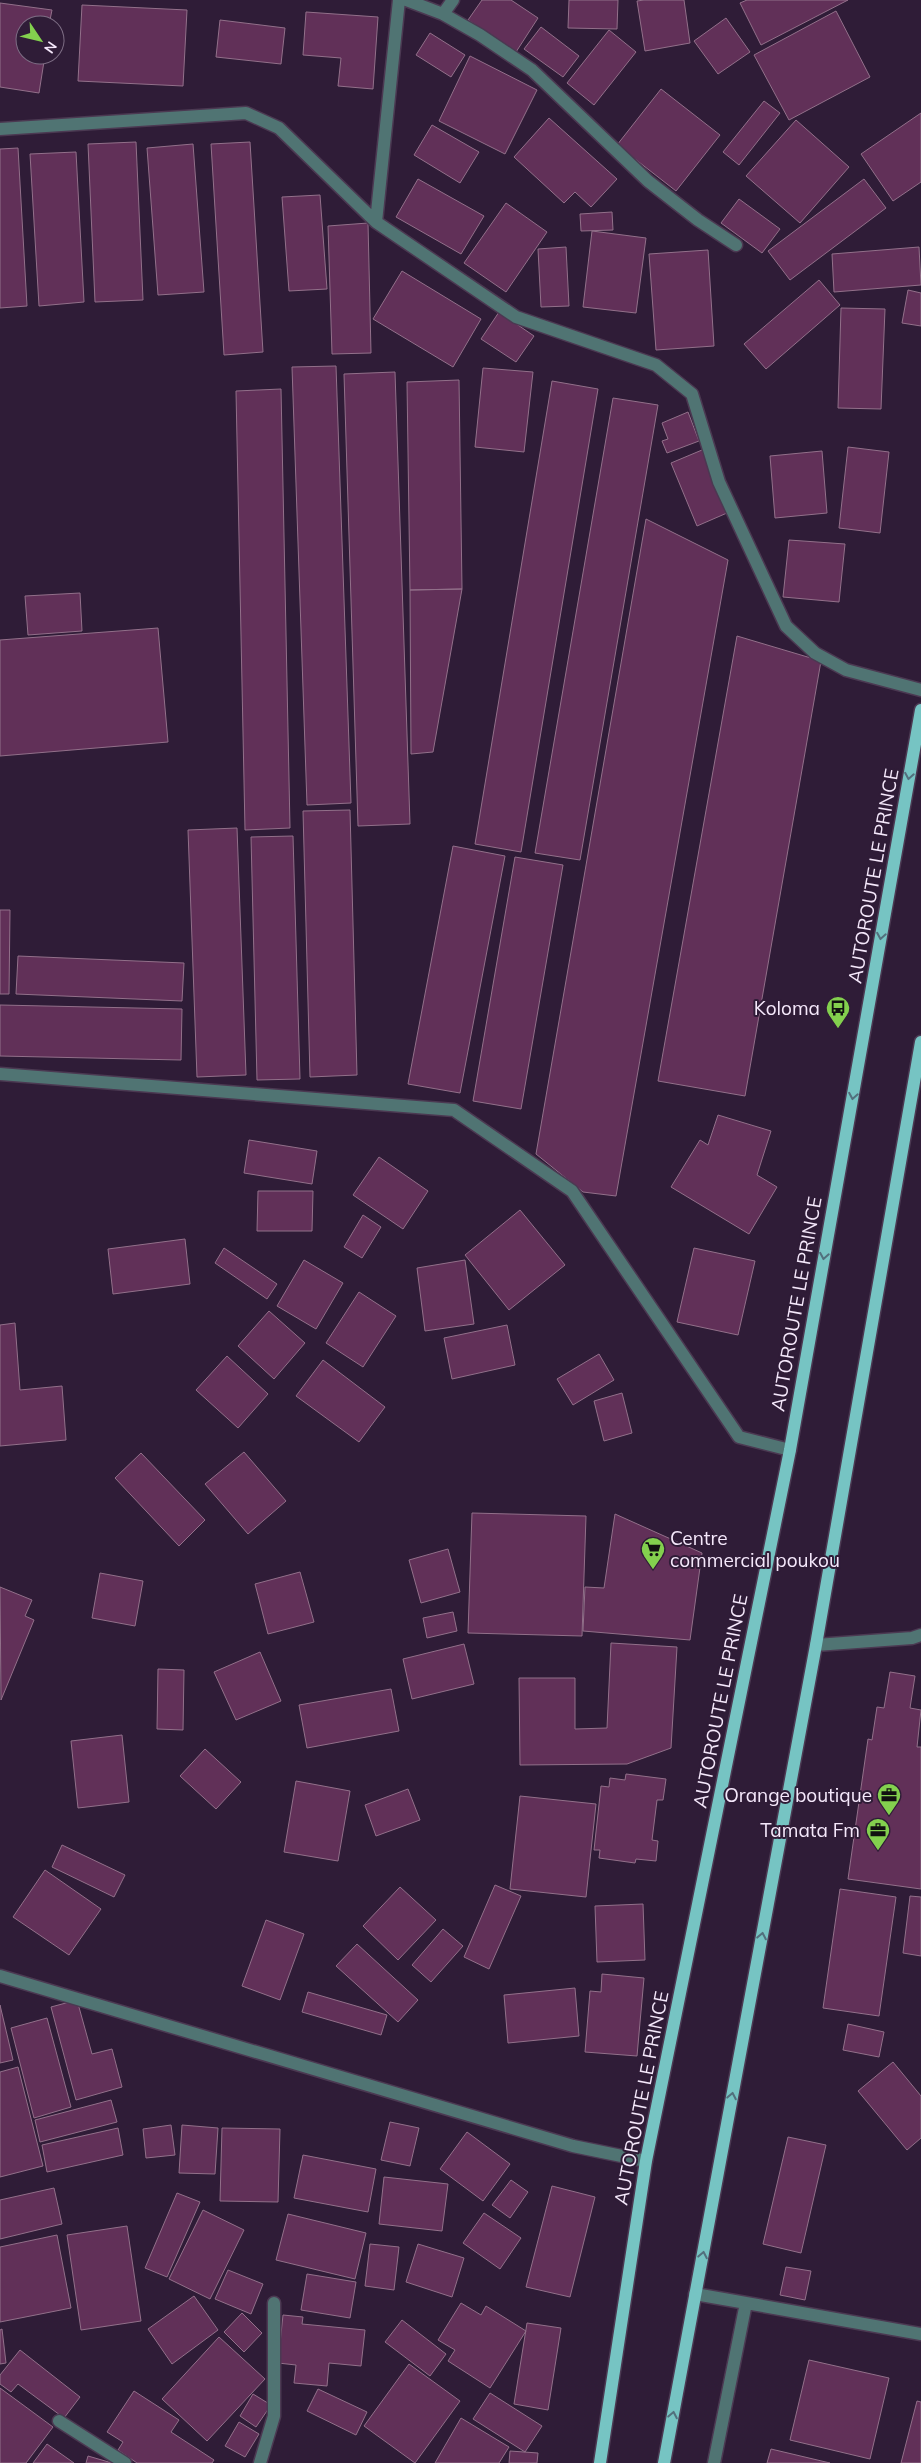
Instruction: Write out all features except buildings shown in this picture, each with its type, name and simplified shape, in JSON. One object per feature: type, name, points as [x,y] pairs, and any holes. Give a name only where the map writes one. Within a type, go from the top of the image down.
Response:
[{"type":"main road","name":"AUTOROUTE LE PRINCE","points":[[600,2463],[646,2161],[790,1450],[921,710]]},
{"type":"main road","points":[[664,2463],[816,1645],[921,1042]]},
{"type":"street","points":[[376,222],[399,0]]},
{"type":"street","points":[[406,0],[443,14],[480,35],[532,70],[648,180],[698,220],[736,245]]},
{"type":"street","points":[[443,14],[453,0]]},
{"type":"street","points":[[0,129],[246,113],[279,128],[376,222],[516,318],[656,365],[692,394],[719,482],[786,626],[815,653],[846,670],[921,690]]},
{"type":"street","points":[[0,1074],[454,1110],[572,1191],[739,1437],[790,1450]]},
{"type":"street","points":[[816,1645],[912,1638],[921,1635]]},
{"type":"street","points":[[0,1976],[573,2146],[646,2161]]},
{"type":"street","points":[[696,2294],[921,2334]]},
{"type":"street","points":[[260,2463],[274,2416],[274,2302]]},
{"type":"street","points":[[714,2463],[746,2303]]},
{"type":"street","points":[[59,2421],[125,2463]]},
{"type":"place","name":"Koloma","points":[[838,1029]]},
{"type":"place","name":"Centre commercial poukou","points":[[653,1570]]},
{"type":"place","name":"Orange boutique","points":[[889,1816]]},
{"type":"place","name":"Tamata Fm","points":[[878,1851]]}]
